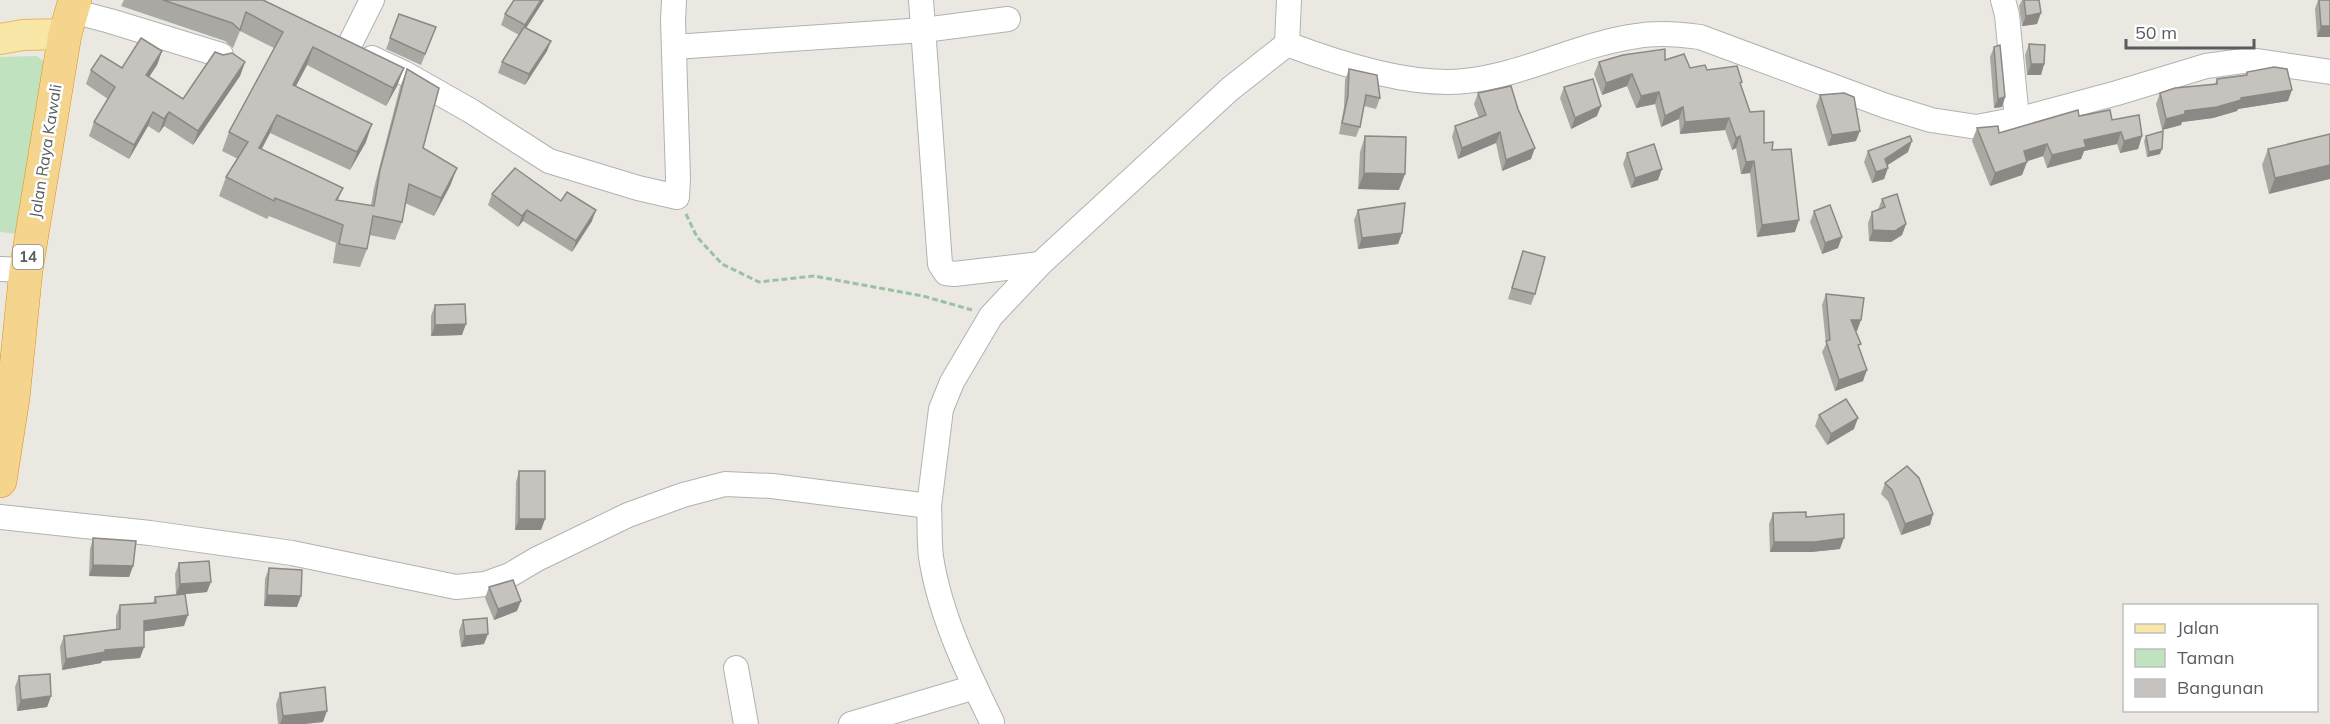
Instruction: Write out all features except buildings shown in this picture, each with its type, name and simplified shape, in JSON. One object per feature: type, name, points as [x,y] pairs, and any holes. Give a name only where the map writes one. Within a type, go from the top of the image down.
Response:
[{"type":"highway","name":"Jalan Raya Kawali","points":[[0,481],[13,269],[71,15]]},
{"type":"main road","points":[[0,39],[23,35],[71,15]]},
{"type":"street","points":[[372,0],[338,43],[404,72],[471,111],[549,161],[638,188],[677,197],[674,0]]},
{"type":"street","points":[[921,0],[940,264],[946,273],[954,274],[1040,264]]},
{"type":"street","points":[[992,723],[946,618],[931,557],[929,506],[941,409],[952,382],[991,316],[1040,264],[1230,89],[1287,44],[1289,0]]},
{"type":"street","points":[[2003,0],[2007,15],[2017,119]]},
{"type":"street","points":[[71,15],[221,55]]},
{"type":"street","points":[[674,46],[924,30],[1008,19]]},
{"type":"street","points":[[1287,44],[1307,52],[1411,80],[1464,81],[1522,70],[1571,53],[1635,36],[1668,33],[1700,37],[1886,106],[1931,120],[1977,127],[2117,93],[2206,66],[2250,60],[2330,72]]},
{"type":"street","points":[[0,517],[150,533],[292,554],[456,587],[485,584],[510,574],[628,515],[683,495],[725,484],[772,486],[929,506]]},
{"type":"street","points":[[736,668],[746,724]]},
{"type":"street","points":[[851,724],[975,687]]},
{"type":"path","points":[[677,197],[697,237],[722,264],[759,282],[814,276],[923,296],[991,316]]},
{"type":"green space","points":[[37,56],[49,66],[25,235],[0,232],[0,57]]}]
